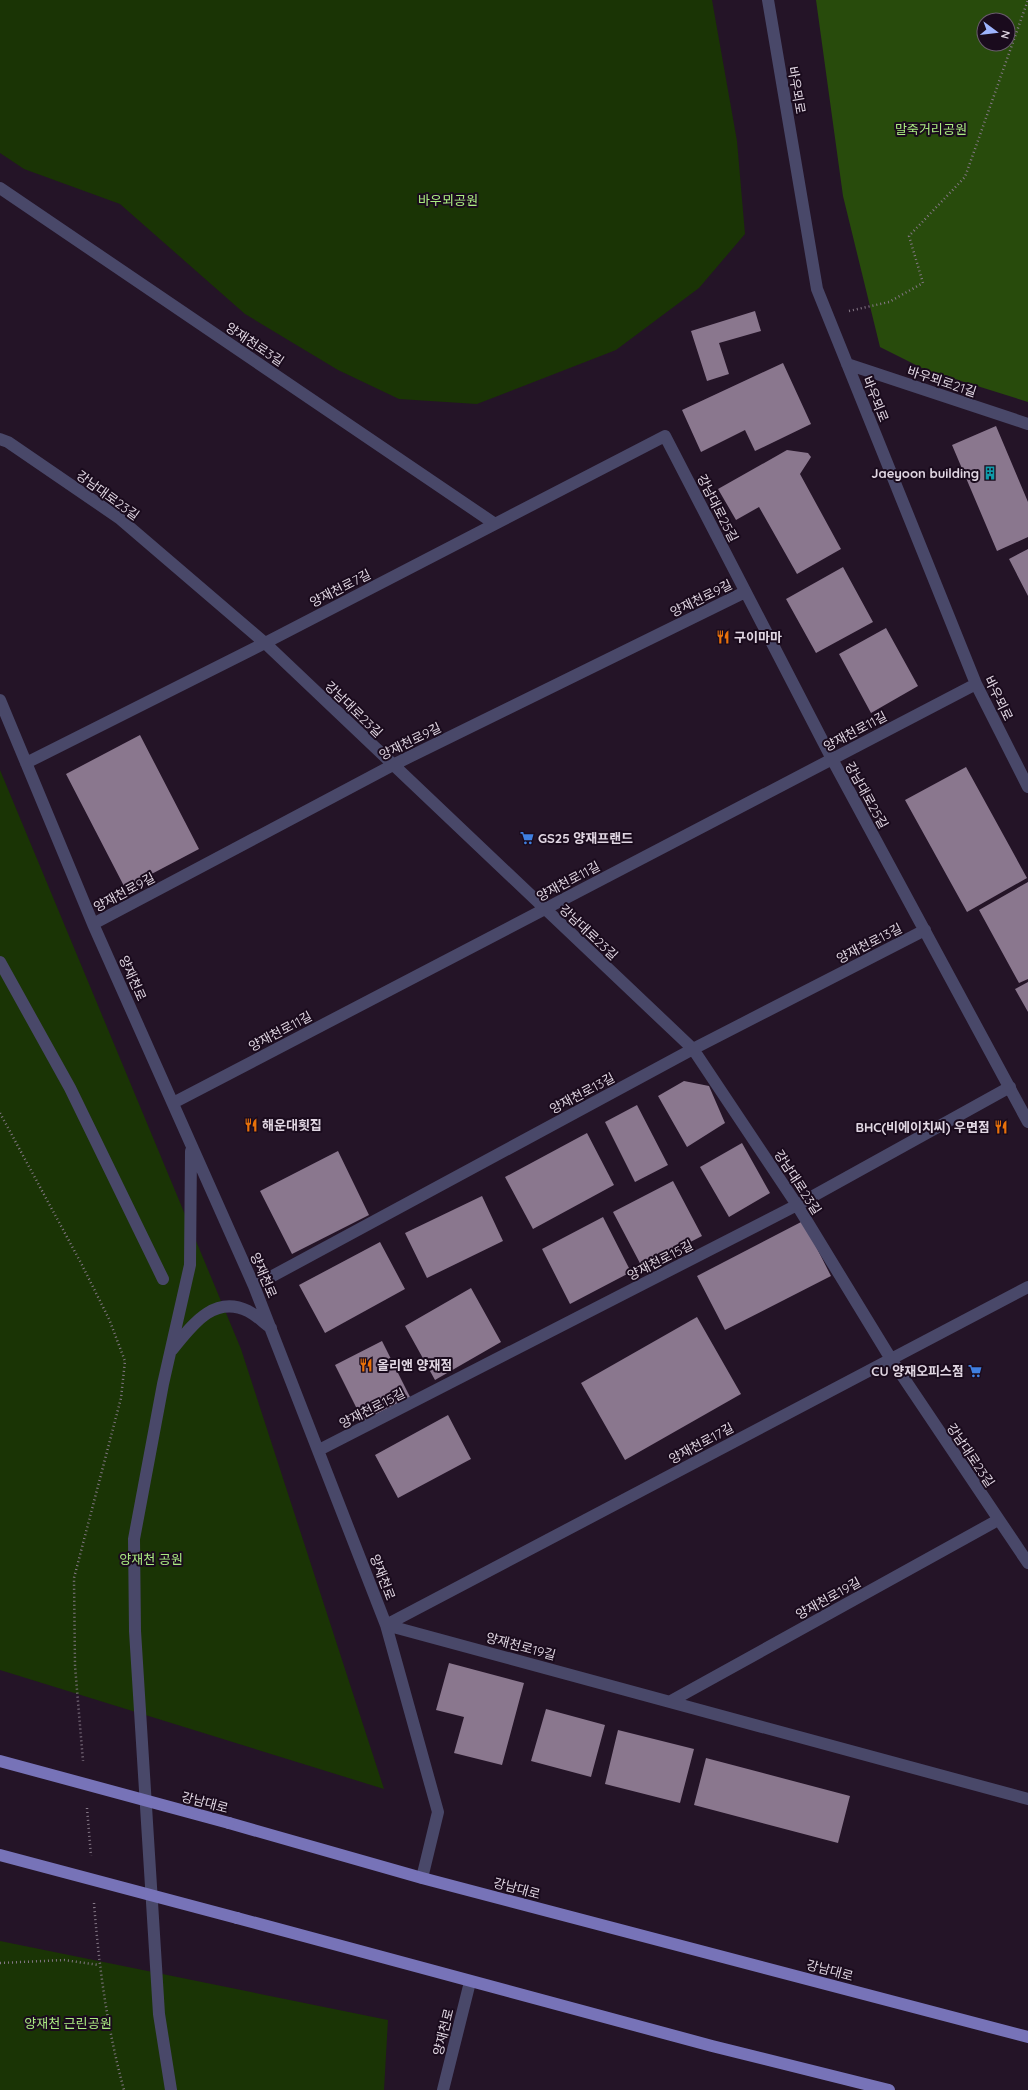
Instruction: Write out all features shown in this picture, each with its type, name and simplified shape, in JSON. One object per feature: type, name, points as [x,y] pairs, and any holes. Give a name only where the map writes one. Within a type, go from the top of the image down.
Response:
[{"type":"main road","name":"강남대로","points":[[0,1761],[229,1823],[422,1878],[1028,2037]]},
{"type":"main road","points":[[0,1855],[712,2046],[889,2090]]},
{"type":"street","name":"바우뫼로","points":[[768,0],[817,289],[976,684],[1028,787]]},
{"type":"street","name":"양재천로3길","points":[[0,188],[495,524]]},
{"type":"street","name":"바우뫼로21길","points":[[847,364],[1028,424]]},
{"type":"street","name":"양재천로7길","points":[[26,763],[265,643],[666,436]]},
{"type":"street","name":"강남대로25길","points":[[666,436],[832,759],[1028,1122]]},
{"type":"street","name":"강남대로23길","points":[[0,439],[8,442],[119,518],[265,643],[693,1049],[797,1205],[891,1360],[1028,1563]]},
{"type":"street","name":"양재천로9길","points":[[93,924],[393,765],[745,592]]},
{"type":"street","name":"양재천로11길","points":[[173,1102],[976,684]]},
{"type":"street","name":"양재천로","points":[[0,700],[93,924],[254,1286],[386,1624],[438,1812],[422,1878]]},
{"type":"street","name":"양재천로13길","points":[[254,1286],[693,1049],[925,930]]},
{"type":"street","points":[[0,962],[70,1088],[163,1279]]},
{"type":"street","name":"양재천로15길","points":[[319,1450],[797,1205],[1010,1087]]},
{"type":"street","points":[[171,2090],[159,2014],[135,1631],[134,1539],[170,1353],[190,1266],[192,1211],[191,1144]]},
{"type":"street","name":"양재천로17길","points":[[386,1624],[1028,1287]]},
{"type":"street","points":[[170,1353],[200,1317],[214,1308],[230,1306],[248,1311],[271,1328]]},
{"type":"street","name":"양재천로19길","points":[[671,1701],[998,1520]]},
{"type":"street","name":"양재천로19길","points":[[386,1624],[1028,1799]]},
{"type":"street","name":"양재천로","points":[[443,2090],[470,1982]]},
{"type":"path","points":[[827,315],[889,302],[923,282],[909,236],[965,177],[1028,0]]},
{"type":"path","points":[[0,1113],[81,1263],[109,1319],[125,1362],[121,1398],[74,1578],[75,1666],[84,1768]]},
{"type":"path","points":[[86,1800],[91,1863]]},
{"type":"path","points":[[94,1902],[99,1965],[112,2045],[124,2090]]},
{"type":"path","points":[[0,1963],[64,1960],[99,1965]]},
{"type":"green space","name":"바우뫼공원","points":[[0,0],[712,0],[737,141],[745,234],[699,288],[616,350],[477,404],[399,399],[338,370],[245,314],[120,204],[24,169],[0,153]]},
{"type":"green space","name":"말죽거리공원","points":[[816,0],[1028,0],[1028,402],[926,370],[880,347],[843,196]]},
{"type":"green space","name":"양재천 공원","points":[[0,770],[241,1349],[384,1789],[0,1670]]},
{"type":"green space","name":"양재천 근린공원","points":[[0,1941],[388,2020],[384,2090],[0,2090]]},
{"type":"building","points":[[755,311],[761,331],[719,343],[729,374],[707,381],[691,331]]},
{"type":"building","points":[[783,363],[811,424],[755,451],[745,430],[701,452],[682,410]]},
{"type":"building","name":"Jaeyoon building","points":[[996,426],[1028,502],[1028,537],[997,551],[952,445]]},
{"type":"building","points":[[787,450],[808,453],[811,457],[800,474],[841,549],[797,574],[759,507],[736,520],[718,489]]},
{"type":"building","points":[[1028,549],[1028,596],[1009,559]]},
{"type":"building","points":[[843,567],[873,622],[816,653],[786,599]]},
{"type":"building","points":[[886,628],[918,686],[871,713],[839,654]]},
{"type":"building","points":[[140,735],[199,849],[125,888],[66,774]]},
{"type":"building","points":[[966,767],[1027,878],[967,912],[905,800]]},
{"type":"building","points":[[1028,882],[1028,979],[1019,983],[979,910]]},
{"type":"building","points":[[1028,982],[1028,1012],[1015,989]]},
{"type":"building","points":[[684,1081],[709,1086],[725,1123],[687,1147],[658,1096]]},
{"type":"building","points":[[637,1105],[668,1165],[635,1182],[605,1122]]},
{"type":"building","points":[[587,1133],[614,1185],[533,1229],[505,1177]]},
{"type":"building","points":[[742,1143],[770,1193],[729,1217],[700,1167]]},
{"type":"building","points":[[338,1151],[369,1215],[292,1254],[260,1191]]},
{"type":"building","points":[[673,1181],[702,1236],[642,1267],[613,1212]]},
{"type":"building","points":[[482,1196],[503,1241],[427,1278],[405,1233]]},
{"type":"building","points":[[603,1217],[631,1272],[570,1304],[542,1249]]},
{"type":"building","points":[[803,1221],[831,1276],[725,1330],[697,1276]]},
{"type":"building","points":[[380,1242],[405,1289],[325,1333],[299,1285]]},
{"type":"building","points":[[471,1288],[501,1342],[435,1380],[405,1326]]},
{"type":"building","points":[[697,1317],[741,1394],[625,1460],[581,1383]]},
{"type":"building","points":[[382,1341],[410,1397],[363,1421],[335,1365]]},
{"type":"building","points":[[448,1415],[471,1459],[398,1498],[375,1455]]},
{"type":"building","points":[[449,1663],[524,1683],[502,1765],[454,1753],[464,1717],[436,1710]]},
{"type":"building","points":[[546,1709],[605,1725],[591,1777],[531,1761]]},
{"type":"building","points":[[618,1730],[694,1749],[680,1803],[605,1784]]},
{"type":"building","points":[[706,1758],[850,1796],[838,1843],[694,1805]]},
{"type":"place","name":"Jaeyoon building","points":[[990,473]]},
{"type":"place","name":"구이마마","points":[[723,637]]},
{"type":"place","name":"GS25 양재프랜드","points":[[527,838]]},
{"type":"place","name":"해운대횟집","points":[[251,1125]]},
{"type":"place","name":"BHC(비에이치씨) 우면점","points":[[1001,1127]]},
{"type":"place","name":"올리앤 양재점","points":[[366,1365]]},
{"type":"place","name":"CU 양재오피스점","points":[[975,1371]]}]
